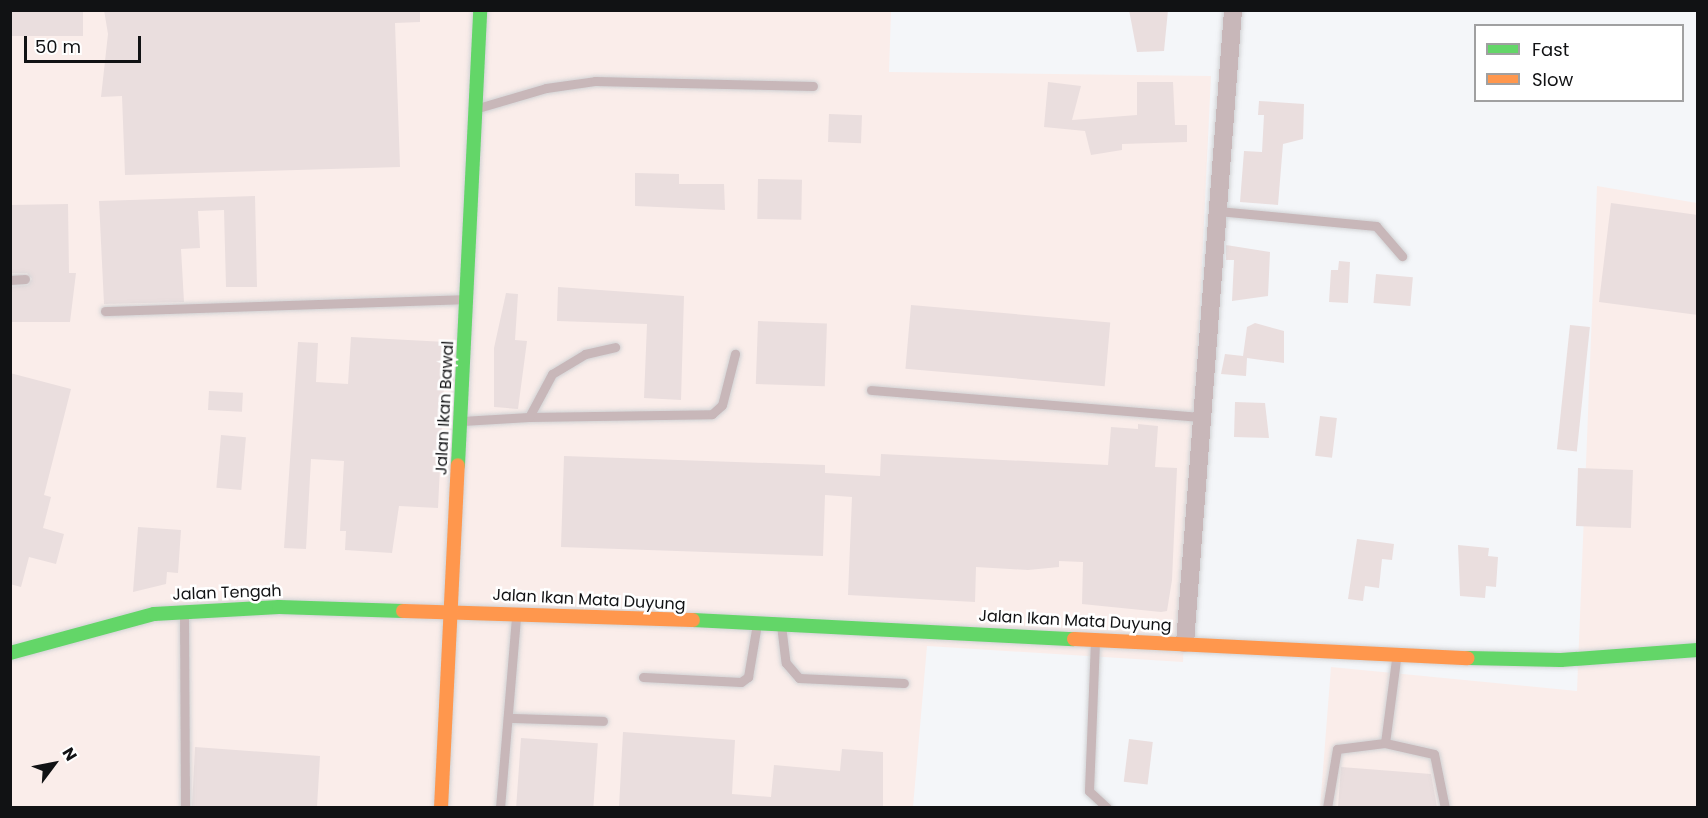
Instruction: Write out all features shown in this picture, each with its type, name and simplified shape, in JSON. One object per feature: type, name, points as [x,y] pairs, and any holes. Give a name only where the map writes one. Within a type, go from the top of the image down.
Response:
[{"type":"street","name":"Jalan Ikan Bawal","points":[[441,807],[468,299],[480,10]]},
{"type":"street","points":[[1185,643],[1233,10]]},
{"type":"street","name":"Jalan Ikan Mata Duyung","points":[[450,609],[758,624],[781,622],[1185,643],[1397,657],[1561,660],[1698,650]]},
{"type":"street","name":"Jalan Tengah","points":[[10,653],[184,610],[450,609]]},
{"type":"lane","points":[[476,109],[546,88],[595,81],[813,86]]},
{"type":"lane","points":[[1218,211],[1376,226],[1402,256]]},
{"type":"lane","points":[[10,280],[25,279]]},
{"type":"lane","points":[[105,311],[468,299]]},
{"type":"lane","points":[[529,417],[552,374],[585,354],[615,347]]},
{"type":"lane","points":[[462,421],[529,417],[712,414],[722,405],[735,354]]},
{"type":"lane","points":[[871,390],[1202,417]]},
{"type":"lane","points":[[184,610],[185,807]]},
{"type":"lane","points":[[500,807],[510,718],[516,614]]},
{"type":"lane","points":[[781,622],[786,663],[799,678],[904,683]]},
{"type":"lane","points":[[643,677],[741,682],[748,677],[758,624]]},
{"type":"lane","points":[[1095,639],[1089,791],[1107,807]]},
{"type":"lane","points":[[1385,743],[1397,657]]},
{"type":"lane","points":[[510,718],[603,721]]},
{"type":"lane","points":[[1327,807],[1337,748],[1385,743],[1434,754],[1445,807]]},
{"type":"shaded area","points":[[10,11],[891,11],[889,72],[1211,76],[1183,662],[927,646],[913,807],[11,807]]},
{"type":"shaded area","points":[[1597,186],[1697,203],[1697,807],[1320,808],[1331,667],[1577,691]]},
{"type":"building","points":[[10,10],[83,10],[83,36],[10,36]]},
{"type":"building","points":[[104,10],[420,10],[420,22],[395,23],[400,167],[125,175],[122,96],[101,97],[108,34]]},
{"type":"building","points":[[1129,10],[1168,10],[1164,51],[1137,52]]},
{"type":"building","points":[[1048,82],[1081,86],[1072,120],[1137,115],[1137,82],[1173,82],[1175,125],[1187,125],[1187,142],[1122,144],[1122,150],[1091,155],[1085,131],[1044,127]]},
{"type":"building","points":[[1259,101],[1304,104],[1303,139],[1283,144],[1278,205],[1240,202],[1244,151],[1262,152],[1264,115],[1258,115]]},
{"type":"building","points":[[829,114],[862,115],[861,143],[828,142]]},
{"type":"building","points":[[635,173],[679,174],[679,184],[724,184],[725,210],[635,206]]},
{"type":"building","points":[[758,179],[802,180],[801,220],[757,219]]},
{"type":"building","points":[[255,196],[257,287],[226,287],[224,210],[198,211],[200,248],[181,249],[184,302],[104,304],[99,201]]},
{"type":"building","points":[[1611,203],[1698,215],[1698,315],[1599,302]]},
{"type":"building","points":[[68,204],[69,273],[76,273],[70,322],[10,322],[10,287],[28,285],[32,279],[27,273],[10,273],[10,205]]},
{"type":"building","points":[[1226,245],[1270,252],[1268,296],[1232,301],[1234,260],[1226,260]]},
{"type":"building","points":[[1339,261],[1350,262],[1348,303],[1329,302],[1331,270],[1338,270]]},
{"type":"building","points":[[1376,274],[1413,277],[1410,306],[1373,303]]},
{"type":"building","points":[[558,287],[684,296],[681,400],[644,398],[647,324],[557,321]]},
{"type":"building","points":[[506,293],[518,294],[515,340],[527,341],[518,409],[494,407],[494,348]]},
{"type":"building","points":[[911,305],[1110,322],[1105,386],[905,369]]},
{"type":"building","points":[[758,321],[827,323],[825,386],[756,384]]},
{"type":"building","points":[[1255,323],[1284,331],[1284,363],[1247,358],[1246,376],[1221,374],[1225,354],[1243,356],[1247,327]]},
{"type":"building","points":[[1570,325],[1590,327],[1577,451],[1557,449]]},
{"type":"building","points":[[351,337],[446,342],[438,508],[399,506],[392,553],[345,550],[346,531],[340,531],[344,461],[311,459],[306,549],[284,548],[298,342],[318,343],[316,382],[348,384]]},
{"type":"building","points":[[10,373],[71,389],[44,495],[51,497],[43,528],[64,534],[56,564],[29,557],[21,587],[10,584]]},
{"type":"building","points":[[209,391],[243,393],[242,412],[208,410]]},
{"type":"building","points":[[1235,402],[1265,403],[1269,438],[1234,437]]},
{"type":"building","points":[[1320,416],[1337,418],[1332,458],[1315,456]]},
{"type":"building","points":[[1138,424],[1158,426],[1155,467],[1177,468],[1172,580],[1167,611],[1082,604],[1083,562],[1059,561],[1059,567],[1028,570],[976,567],[975,602],[848,595],[852,497],[825,495],[823,556],[561,547],[564,456],[825,465],[825,473],[880,476],[881,454],[1108,465],[1111,427],[1138,429]]},
{"type":"building","points":[[221,435],[246,437],[241,490],[216,488]]},
{"type":"building","points":[[1578,468],[1633,470],[1631,528],[1576,526]]},
{"type":"building","points":[[138,527],[181,530],[178,573],[167,572],[166,584],[133,592]]},
{"type":"building","points":[[1357,539],[1394,544],[1392,560],[1382,559],[1379,588],[1365,586],[1363,601],[1348,599]]},
{"type":"building","points":[[1458,545],[1489,548],[1488,556],[1498,557],[1496,587],[1486,586],[1485,598],[1460,596]]},
{"type":"building","points":[[623,732],[735,740],[732,794],[771,797],[774,765],[840,771],[842,749],[883,752],[883,807],[619,807]]},
{"type":"building","points":[[521,738],[598,743],[593,808],[516,807]]},
{"type":"building","points":[[1129,739],[1153,742],[1148,785],[1124,782]]},
{"type":"building","points":[[195,747],[320,756],[317,807],[192,807]]},
{"type":"building","points":[[1341,767],[1431,774],[1437,807],[1338,807]]},
{"type":"traffic: fast","points":[[458,465],[480,10]]},
{"type":"traffic: fast","points":[[10,653],[154,614],[279,607],[403,611]]},
{"type":"traffic: fast","points":[[693,620],[1074,639]]},
{"type":"traffic: fast","points":[[1468,658],[1561,660],[1698,650]]},
{"type":"traffic: slow","points":[[441,808],[458,465]]},
{"type":"traffic: slow","points":[[403,611],[693,620]]},
{"type":"traffic: slow","points":[[1074,639],[1468,658]]}]
